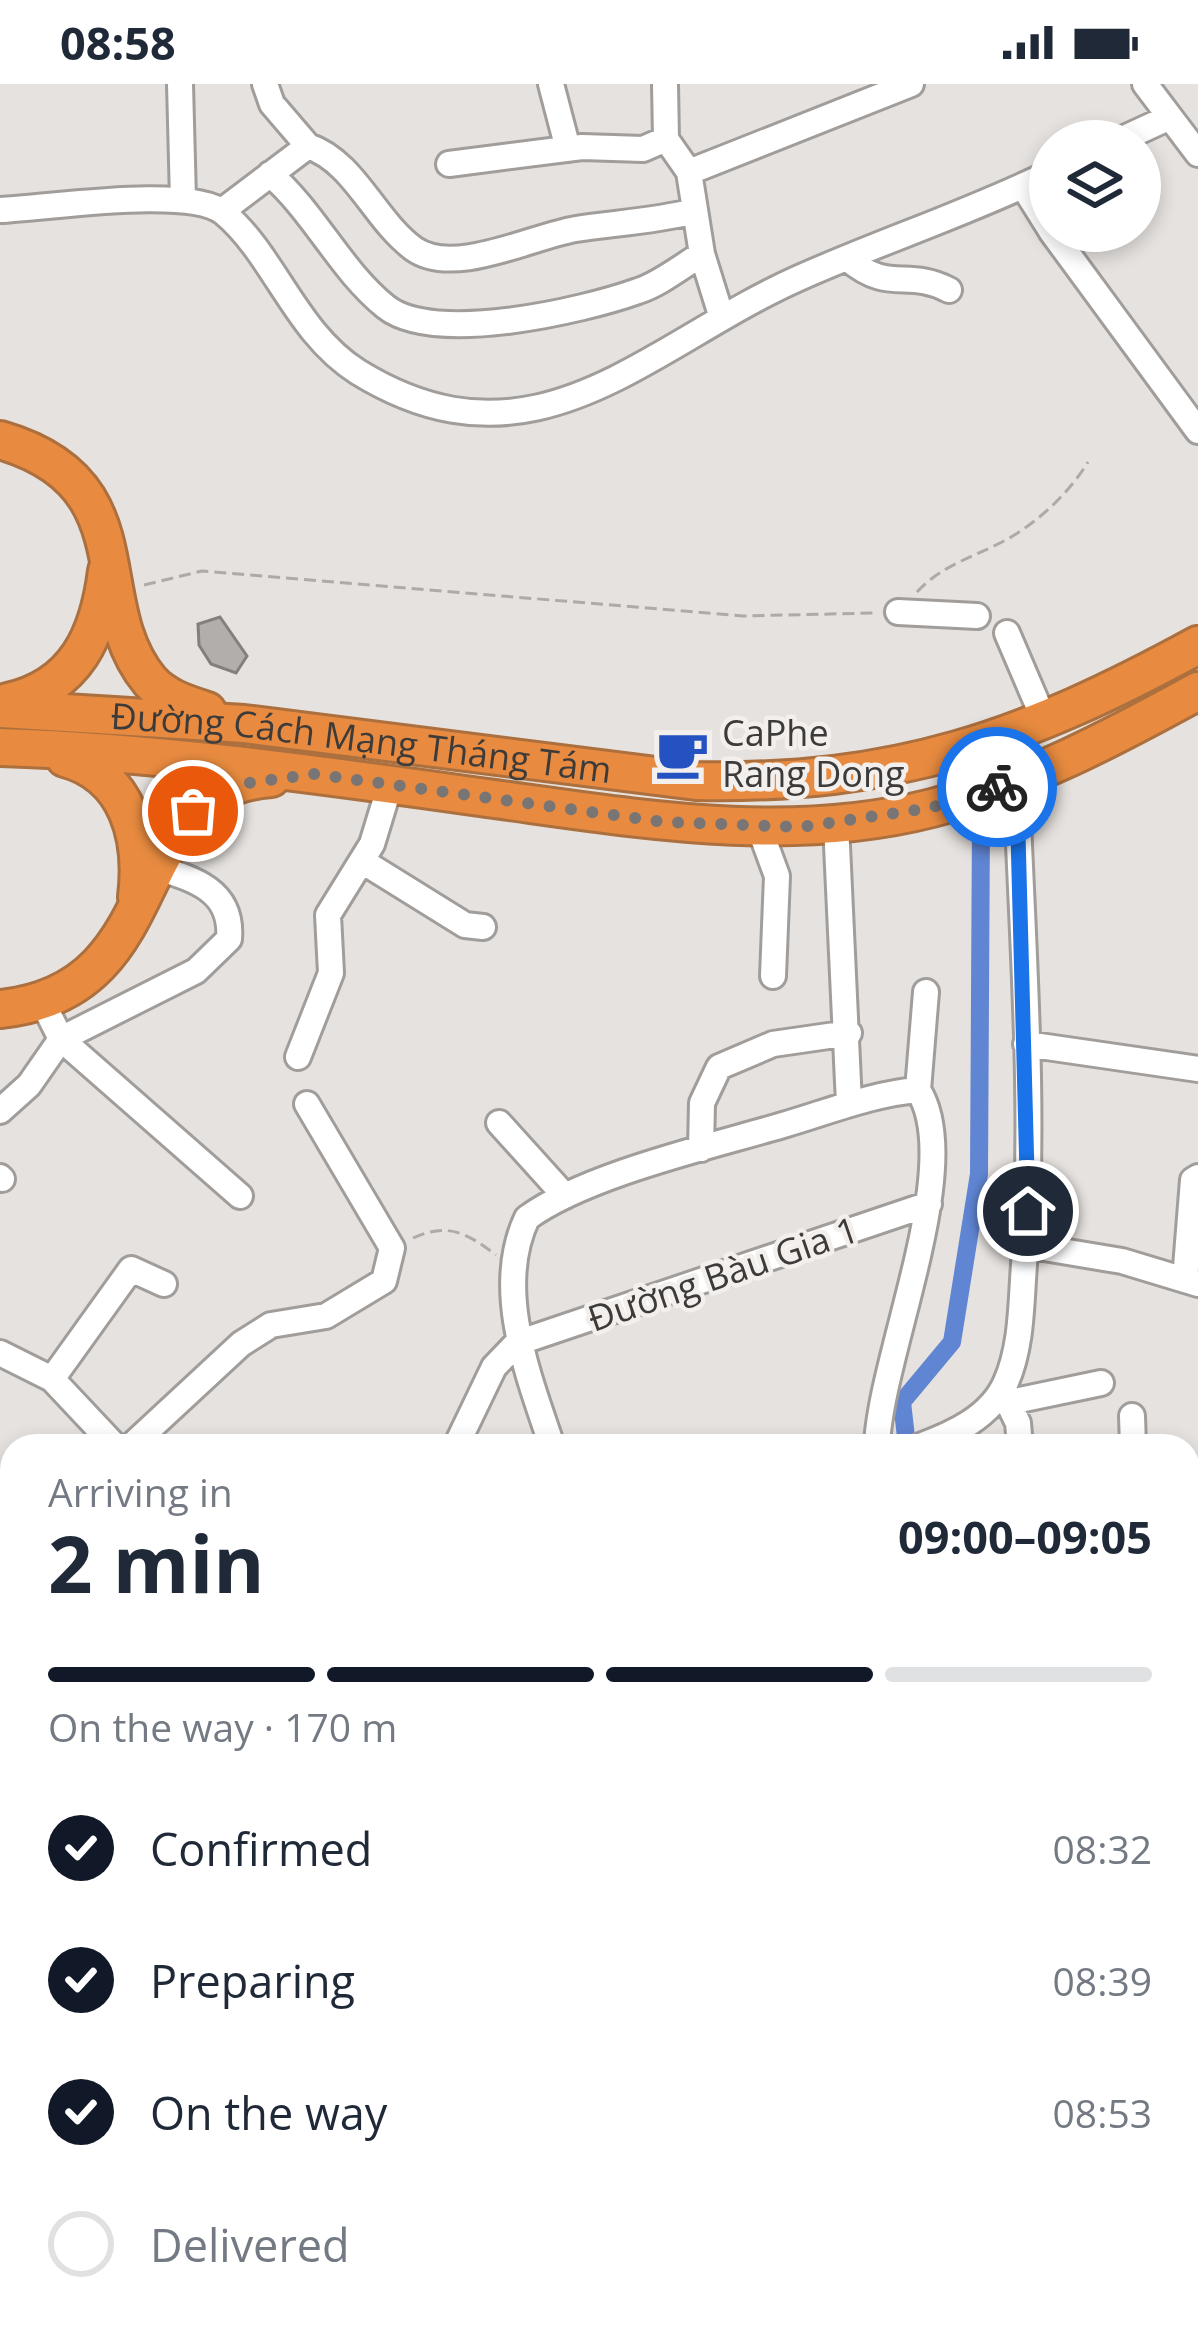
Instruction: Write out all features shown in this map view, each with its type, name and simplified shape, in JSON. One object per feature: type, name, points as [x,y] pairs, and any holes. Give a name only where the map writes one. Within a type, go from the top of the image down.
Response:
[{"type":"highway","points":[[0,440],[28,450],[70,480],[100,523],[133,651],[153,684],[172,699],[244,724]]},
{"type":"highway","points":[[0,706],[48,688],[86,650],[98,622],[110,550]]},
{"type":"highway","name":"Đường Cách Mạng Tháng Tám","points":[[0,706],[244,724],[696,781],[757,782],[876,772],[1031,728],[1198,645]]},
{"type":"highway","name":"Đường Cách Mạng Tháng Tám","points":[[13,747],[314,774],[664,822],[759,827],[836,824],[930,808],[1024,778],[1100,745],[1198,691]]},
{"type":"highway","points":[[13,747],[78,761],[122,798],[139,852],[136,912]]},
{"type":"highway","points":[[0,1009],[42,1001],[85,980],[110,958],[154,867],[193,811],[213,795],[257,779],[314,774]]},
{"type":"street","points":[[180,84],[183,200]]},
{"type":"street","points":[[265,84],[272,104],[308,146],[338,164],[401,238],[430,256],[496,253],[572,230],[648,223],[695,211]]},
{"type":"street","points":[[551,84],[568,149]]},
{"type":"street","points":[[665,84],[666,139],[688,172],[702,254],[721,316]]},
{"type":"street","points":[[688,172],[911,84]]},
{"type":"street","points":[[1144,84],[1198,154]]},
{"type":"street","points":[[1161,121],[1170,117]]},
{"type":"street","points":[[449,164],[568,149],[643,149],[666,139]]},
{"type":"street","points":[[222,211],[308,146]]},
{"type":"street","points":[[270,174],[302,201],[369,292],[397,315],[422,324],[467,328],[640,291],[702,254]]},
{"type":"street","points":[[0,210],[183,200],[222,211],[295,310],[358,371],[406,394],[460,408],[511,412],[566,404],[655,360],[721,316],[1029,183]]},
{"type":"street","points":[[1023,186],[1029,195]]},
{"type":"street","points":[[1066,252],[1198,431]]},
{"type":"street","points":[[848,259],[872,279],[930,280],[950,290]]},
{"type":"street","points":[[898,612],[976,616]]},
{"type":"street","points":[[1007,633],[1031,728],[1017,797],[1026,1044],[1026,1245],[1020,1323],[1006,1396],[1017,1434]]},
{"type":"street","points":[[298,1057],[332,973],[328,915],[379,828],[391,785]]},
{"type":"street","points":[[836,824],[849,1104]]},
{"type":"street","points":[[759,827],[776,876],[773,976]]},
{"type":"street","points":[[362,861],[465,925],[483,927]]},
{"type":"street","points":[[0,1111],[43,1069],[61,1039],[196,970],[229,939],[231,915],[214,891],[154,867]]},
{"type":"street","points":[[878,1434],[882,1391],[929,1204],[930,1117],[919,1090],[926,992]]},
{"type":"street","points":[[42,1001],[61,1039],[240,1196]]},
{"type":"street","points":[[701,1150],[702,1103],[719,1067],[773,1045],[849,1033]]},
{"type":"street","points":[[1026,1044],[1198,1069]]},
{"type":"street","points":[[548,1434],[518,1343],[520,1233],[527,1217],[565,1196],[701,1150],[849,1104],[919,1090]]},
{"type":"street","points":[[144,1434],[241,1344],[271,1324],[326,1316],[384,1281],[392,1248],[307,1104]]},
{"type":"street","points":[[500,1123],[565,1196]]},
{"type":"street","points":[[1026,1245],[1122,1261],[1192,1282],[1193,1180],[1198,1178]]},
{"type":"street","name":"Đường Bàu Gia 1","points":[[518,1343],[929,1204]]},
{"type":"street","points":[[52,1379],[131,1269],[164,1284]]},
{"type":"street","points":[[462,1434],[494,1367],[518,1343]]},
{"type":"street","points":[[0,1353],[52,1379],[104,1434]]},
{"type":"street","points":[[950,1434],[1006,1396],[1101,1383]]},
{"type":"street","points":[[1132,1417],[1133,1434]]},
{"type":"path","points":[[118,591],[202,571],[743,616],[898,612],[935,572],[1004,541],[1072,489],[1088,462]]},
{"type":"building","points":[[220,617],[247,656],[236,673],[211,664],[199,645],[198,624]]},
{"type":"waterway","points":[[906,1434],[902,1402],[952,1342],[979,1174],[981,818]]},
{"type":"way so far","points":[[193,811],[233,785],[314,774],[664,822],[801,827],[883,818],[997,787]]},
{"type":"place","name":"CaPhe Rang Dong","points":[[682,754]]},
{"type":"route","points":[[997,787],[1024,778],[1017,797],[1028,1211]]}]
